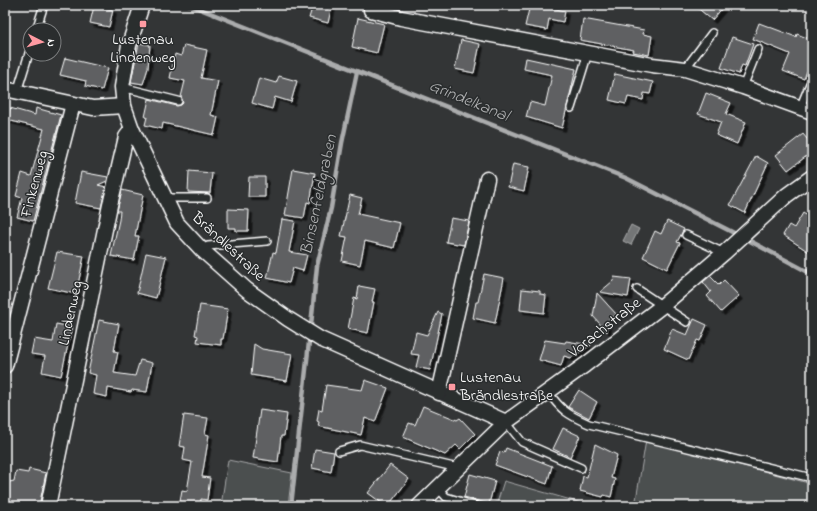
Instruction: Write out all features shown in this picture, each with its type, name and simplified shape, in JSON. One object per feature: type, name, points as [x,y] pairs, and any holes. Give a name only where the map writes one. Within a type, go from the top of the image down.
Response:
[{"type":"street","name":"Brändlestraße","points":[[142,5],[129,45],[122,87],[124,106],[132,129],[177,223],[202,250],[247,290],[288,319],[320,339],[506,422]]},
{"type":"street","points":[[370,10],[401,18],[652,65],[685,68],[806,110]]},
{"type":"street","points":[[11,90],[93,108],[124,106]]},
{"type":"street","name":"Finkenweg","points":[[5,366],[73,104]]},
{"type":"street","name":"Lindenweg","points":[[48,506],[110,205],[126,137],[132,129]]},
{"type":"street","name":"Vorachstraße","points":[[419,506],[506,422],[585,365],[662,306],[724,253],[787,195],[812,177]]},
{"type":"street","points":[[439,392],[488,179]]},
{"type":"lane","points":[[39,22],[44,5]]},
{"type":"lane","points":[[685,68],[712,33]]},
{"type":"lane","points":[[743,87],[758,49]]},
{"type":"lane","points":[[571,108],[588,53]]},
{"type":"lane","points":[[11,90],[24,62]]},
{"type":"lane","points":[[806,110],[812,79]]},
{"type":"lane","points":[[122,87],[178,101]]},
{"type":"lane","points":[[165,198],[207,198]]},
{"type":"lane","points":[[686,235],[724,253]]},
{"type":"lane","points":[[202,250],[208,246],[267,241]]},
{"type":"lane","points":[[637,290],[687,322]]},
{"type":"lane","points":[[548,392],[558,406],[567,414],[589,424],[812,478]]},
{"type":"lane","points":[[506,422],[522,442],[581,468]]},
{"type":"lane","points":[[339,451],[360,445],[458,468]]},
{"type":"lane","points":[[438,488],[446,498],[476,506]]},
{"type":"shaded area","points":[[631,225],[639,229],[631,245],[623,241]]},
{"type":"shaded area","points":[[646,440],[812,484],[812,506],[635,506]]},
{"type":"shaded area","points":[[228,460],[292,473],[288,506],[221,506]]},
{"type":"shaded area","points":[[504,481],[592,506],[496,506]]},
{"type":"building","points":[[313,5],[332,5],[328,23],[309,18]]},
{"type":"building","points":[[530,5],[565,11],[563,22],[549,19],[547,30],[525,26]]},
{"type":"building","points":[[694,5],[725,5],[712,20]]},
{"type":"building","points":[[94,6],[113,10],[109,27],[90,23]]},
{"type":"building","points":[[358,18],[384,24],[377,53],[352,47]]},
{"type":"building","points":[[583,19],[644,30],[643,34],[652,36],[649,55],[633,52],[634,50],[580,40]]},
{"type":"building","points":[[759,23],[796,37],[797,34],[812,40],[812,73],[807,71],[804,79],[783,71],[790,54],[753,39]]},
{"type":"building","points":[[732,37],[753,44],[745,66],[742,65],[739,74],[721,68]]},
{"type":"building","points":[[461,40],[480,44],[474,73],[455,69]]},
{"type":"building","points":[[139,43],[150,45],[148,68],[143,84],[131,82]]},
{"type":"building","points":[[184,45],[207,50],[201,78],[218,81],[211,115],[218,117],[214,135],[163,123],[162,129],[145,125],[147,117],[145,117],[149,99],[177,106],[183,103],[181,97],[185,81],[170,78],[175,54],[181,56]]},
{"type":"building","points":[[65,58],[108,68],[102,90],[85,86],[86,81],[60,75]]},
{"type":"building","points":[[526,58],[576,69],[562,128],[526,117],[530,102],[545,106],[552,75],[524,69]]},
{"type":"building","points":[[615,74],[653,82],[650,94],[644,93],[643,100],[628,97],[626,104],[609,100]]},
{"type":"building","points":[[279,76],[297,81],[291,102],[275,97],[272,109],[252,103],[259,78],[276,83]]},
{"type":"building","points":[[706,93],[731,103],[726,114],[746,122],[737,144],[716,135],[721,122],[698,114]]},
{"type":"building","points":[[10,108],[35,115],[36,108],[61,115],[33,221],[17,217],[22,198],[16,196],[22,173],[31,176],[44,129],[7,120]]},
{"type":"building","points":[[803,134],[812,145],[812,152],[788,170],[776,155]]},
{"type":"building","points":[[756,156],[768,163],[745,213],[730,205]]},
{"type":"building","points":[[513,164],[529,167],[524,191],[508,187]]},
{"type":"building","points":[[293,169],[315,173],[310,203],[307,202],[304,218],[285,215]]},
{"type":"building","points":[[189,171],[212,173],[210,193],[188,192]]},
{"type":"building","points":[[81,172],[108,177],[107,181],[98,185],[106,187],[101,208],[75,203]]},
{"type":"building","points":[[249,177],[265,177],[265,197],[248,197]]},
{"type":"building","points":[[122,190],[143,195],[135,236],[139,236],[134,260],[111,256],[119,220],[120,211],[117,211]]},
{"type":"building","points":[[350,195],[362,198],[358,214],[400,223],[394,248],[365,241],[360,265],[342,261],[347,237],[341,236]]},
{"type":"building","points":[[228,209],[249,210],[248,231],[236,231],[236,228],[228,228]]},
{"type":"building","points":[[803,213],[812,219],[812,254],[783,235],[789,225],[794,228]]},
{"type":"building","points":[[451,218],[469,221],[464,245],[446,242]]},
{"type":"building","points":[[282,219],[295,221],[289,252],[307,255],[303,271],[293,268],[289,283],[267,278],[273,252],[276,253]]},
{"type":"building","points":[[667,221],[684,229],[677,242],[680,243],[667,269],[643,257],[655,231],[661,234]]},
{"type":"building","points":[[57,252],[84,256],[76,294],[48,288]]},
{"type":"building","points":[[146,253],[166,257],[156,298],[137,293]]},
{"type":"building","points":[[484,274],[504,278],[495,323],[473,318]]},
{"type":"building","points":[[710,276],[719,285],[724,280],[739,296],[721,312],[707,296],[711,292],[703,282]]},
{"type":"building","points":[[614,277],[631,279],[628,297],[600,292],[613,281]]},
{"type":"building","points":[[359,286],[375,289],[368,333],[348,329],[354,298],[357,299]]},
{"type":"building","points":[[522,289],[540,291],[540,294],[546,295],[544,313],[520,310]]},
{"type":"building","points":[[597,293],[617,315],[609,319],[607,332],[593,316]]},
{"type":"building","points":[[200,305],[228,309],[221,345],[197,342],[198,336],[195,335]]},
{"type":"building","points":[[438,312],[442,314],[430,370],[416,367],[419,355],[411,354],[416,332],[427,335]]},
{"type":"building","points":[[694,319],[707,325],[700,341],[697,340],[688,360],[664,349],[672,329],[687,335]]},
{"type":"building","points":[[99,320],[119,324],[114,351],[118,352],[114,373],[135,376],[140,360],[152,363],[147,392],[132,390],[131,392],[108,388],[107,397],[93,394],[96,375],[88,373]]},
{"type":"building","points":[[56,324],[72,327],[61,376],[42,372],[45,356],[31,354],[34,339],[53,342]]},
{"type":"building","points":[[545,340],[565,343],[566,341],[591,345],[571,358],[564,356],[561,366],[539,360]]},
{"type":"building","points":[[254,344],[262,349],[292,354],[287,381],[251,375]]},
{"type":"building","points":[[365,380],[388,388],[375,422],[365,418],[361,435],[318,426],[319,422],[317,421],[319,409],[322,410],[326,385],[362,390]]},
{"type":"building","points":[[579,390],[597,402],[589,418],[568,407]]},
{"type":"building","points":[[423,406],[457,420],[460,418],[475,434],[460,449],[456,445],[445,455],[403,437],[409,423],[415,425]]},
{"type":"building","points":[[260,410],[287,414],[284,436],[281,436],[278,462],[253,458]]},
{"type":"building","points":[[184,415],[208,418],[205,434],[209,435],[202,477],[210,478],[207,500],[201,499],[200,506],[179,506],[182,490],[187,491],[192,462],[183,460],[185,447],[179,446]]},
{"type":"building","points":[[563,428],[580,436],[570,457],[553,449]]},
{"type":"building","points":[[595,444],[617,455],[611,478],[615,479],[611,497],[604,495],[603,497],[580,491],[583,476],[587,477]]},
{"type":"building","points":[[506,448],[552,466],[547,484],[495,465],[500,452],[504,453]]},
{"type":"building","points":[[315,449],[334,452],[331,472],[312,468]]},
{"type":"building","points":[[390,465],[409,479],[388,506],[386,506],[368,493]]},
{"type":"building","points":[[29,469],[46,473],[39,506],[9,506],[10,500],[5,495],[5,483],[14,481],[16,471],[28,473]]},
{"type":"building","points":[[470,474],[495,481],[489,504],[464,497]]},
{"type":"waterway","name":"Grindelkanal","points":[[190,5],[626,178],[734,233]]},
{"type":"waterway","name":"Binsenfeldgraben","points":[[311,325],[317,266],[331,208],[342,143],[357,72]]},
{"type":"waterway","name":"Grindelkanal","points":[[750,241],[812,274]]},
{"type":"waterway","name":"Binsenfeldgraben","points":[[291,506],[309,342]]},
{"type":"place","name":"Lustenau Lindenweg","points":[[143,24]]},
{"type":"place","name":"Lustenau Brändlestraße","points":[[452,387]]}]
